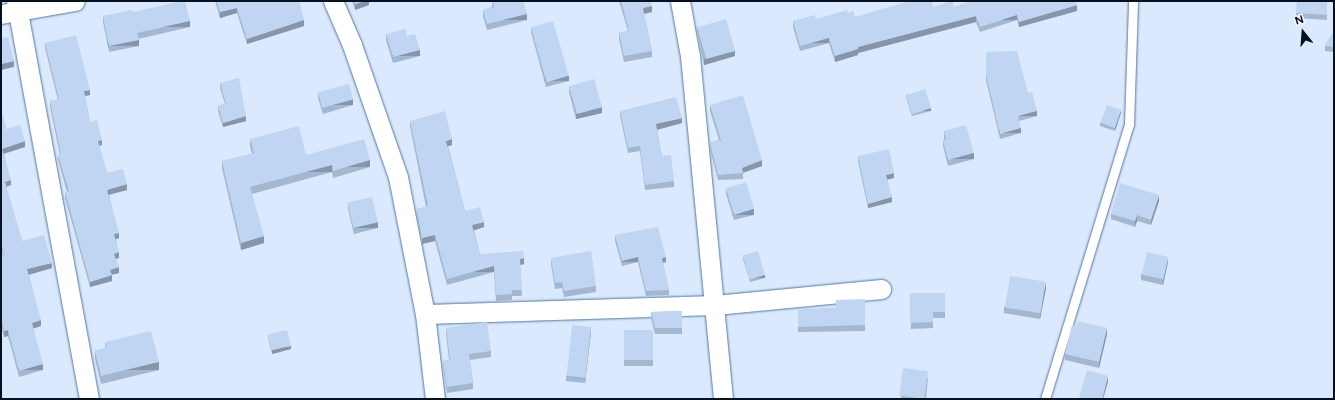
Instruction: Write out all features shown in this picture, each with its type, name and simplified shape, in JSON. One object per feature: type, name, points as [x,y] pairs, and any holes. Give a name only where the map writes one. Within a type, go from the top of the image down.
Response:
[{"type":"street","points":[[76,1],[11,9],[89,399]]},
{"type":"street","points":[[333,1],[352,45],[398,177],[425,314],[435,399]]},
{"type":"street","points":[[680,1],[690,56],[723,399]]},
{"type":"street","points":[[425,314],[714,305],[880,289]]},
{"type":"lane","points":[[1045,399],[1129,124],[1133,1]]},
{"type":"building","points":[[185,1],[190,21],[137,33],[139,40],[109,46],[103,16],[132,10],[133,12]]},
{"type":"building","points":[[216,1],[299,1],[304,20],[247,39],[237,8],[220,12]]},
{"type":"building","points":[[354,1],[365,1],[355,4]]},
{"type":"building","points":[[492,1],[523,1],[527,14],[487,24],[483,10],[494,7]]},
{"type":"building","points":[[621,1],[650,1],[652,6],[643,8],[652,51],[624,56],[619,33],[629,31]]},
{"type":"building","points":[[910,1],[932,1],[933,7],[951,1],[953,1],[954,7],[971,1],[1075,1],[1077,5],[1019,22],[1017,15],[980,27],[976,16],[858,47],[858,49],[835,56],[829,38],[800,46],[793,21],[815,15],[816,19],[847,10],[848,13],[853,11],[855,17]]},
{"type":"building","points":[[1297,1],[1327,1],[1327,15],[1296,13]]},
{"type":"building","points":[[726,19],[735,51],[706,59],[697,27]]},
{"type":"building","points":[[553,21],[569,76],[547,82],[531,27]]},
{"type":"building","points":[[405,29],[407,36],[415,34],[420,50],[393,57],[386,34]]},
{"type":"building","points":[[1334,31],[1334,47],[1325,46]]},
{"type":"building","points":[[76,35],[90,90],[84,91],[90,122],[97,120],[102,140],[98,141],[107,173],[123,169],[127,184],[107,190],[119,233],[114,234],[119,252],[114,254],[119,267],[110,270],[112,275],[90,282],[65,192],[69,191],[58,155],[61,154],[50,101],[59,99],[45,43]]},
{"type":"building","points":[[8,37],[14,61],[1,64],[1,38]]},
{"type":"building","points":[[1017,51],[1028,93],[1032,92],[1037,111],[1018,116],[1021,128],[1000,134],[986,75],[986,52]]},
{"type":"building","points":[[239,78],[246,116],[223,123],[218,106],[226,104],[220,83]]},
{"type":"building","points":[[594,79],[602,107],[577,114],[569,86]]},
{"type":"building","points":[[349,84],[353,99],[322,108],[318,92]]},
{"type":"building","points":[[925,89],[931,108],[912,114],[906,95]]},
{"type":"building","points":[[743,95],[762,160],[742,168],[743,173],[718,175],[710,143],[721,140],[710,105]]},
{"type":"building","points":[[676,97],[682,118],[656,124],[662,156],[671,155],[674,181],[645,185],[640,146],[628,148],[620,111]]},
{"type":"building","points":[[1107,105],[1121,110],[1115,128],[1101,123]]},
{"type":"building","points":[[1,109],[6,129],[20,125],[25,141],[2,149],[11,180],[5,182],[22,241],[44,235],[52,263],[27,269],[41,320],[32,323],[43,364],[19,371],[8,330],[4,331],[1,319],[1,256],[4,255],[1,243]]},
{"type":"building","points":[[445,111],[452,139],[446,141],[465,211],[480,207],[484,222],[472,225],[480,254],[523,251],[524,258],[520,259],[522,290],[512,290],[512,294],[496,295],[494,266],[447,279],[435,235],[422,238],[417,209],[428,206],[410,121]]},
{"type":"building","points":[[966,125],[974,153],[948,160],[943,140],[946,139],[944,131]]},
{"type":"building","points":[[299,126],[306,155],[364,139],[370,160],[333,171],[332,165],[250,187],[264,236],[241,243],[222,161],[254,153],[250,139]]},
{"type":"building","points":[[889,149],[894,173],[886,175],[892,197],[868,204],[858,156]]},
{"type":"building","points":[[746,182],[754,209],[734,215],[726,188]]},
{"type":"building","points":[[1120,183],[1159,195],[1151,220],[1137,215],[1135,221],[1111,214]]},
{"type":"building","points":[[372,197],[378,222],[353,228],[348,203]]},
{"type":"building","points":[[658,227],[666,257],[662,258],[669,290],[646,291],[638,257],[622,261],[615,235]]},
{"type":"building","points":[[591,251],[596,286],[564,291],[562,282],[555,283],[551,258]]},
{"type":"building","points":[[758,251],[765,275],[750,279],[743,255]]},
{"type":"building","points":[[1147,252],[1168,257],[1163,279],[1142,274]]},
{"type":"building","points":[[1010,276],[1046,282],[1041,313],[1005,308]]},
{"type":"building","points":[[910,293],[945,293],[945,312],[933,312],[933,322],[911,323]]},
{"type":"building","points":[[865,299],[865,325],[798,327],[798,310],[836,308],[836,300]]},
{"type":"building","points":[[682,311],[682,328],[655,328],[651,312]]},
{"type":"building","points":[[1078,321],[1107,328],[1099,362],[1065,354],[1072,325],[1076,326]]},
{"type":"building","points":[[487,322],[491,351],[469,354],[473,383],[447,387],[443,361],[450,360],[446,328]]},
{"type":"building","points":[[572,325],[591,327],[586,378],[567,376]]},
{"type":"building","points":[[287,330],[291,346],[271,350],[268,335]]},
{"type":"building","points":[[624,330],[653,330],[653,360],[624,360]]},
{"type":"building","points":[[151,331],[159,362],[101,376],[95,351],[106,348],[105,342]]},
{"type":"building","points":[[903,368],[928,371],[924,399],[900,396]]},
{"type":"building","points":[[1087,370],[1108,376],[1102,399],[1079,398]]}]
